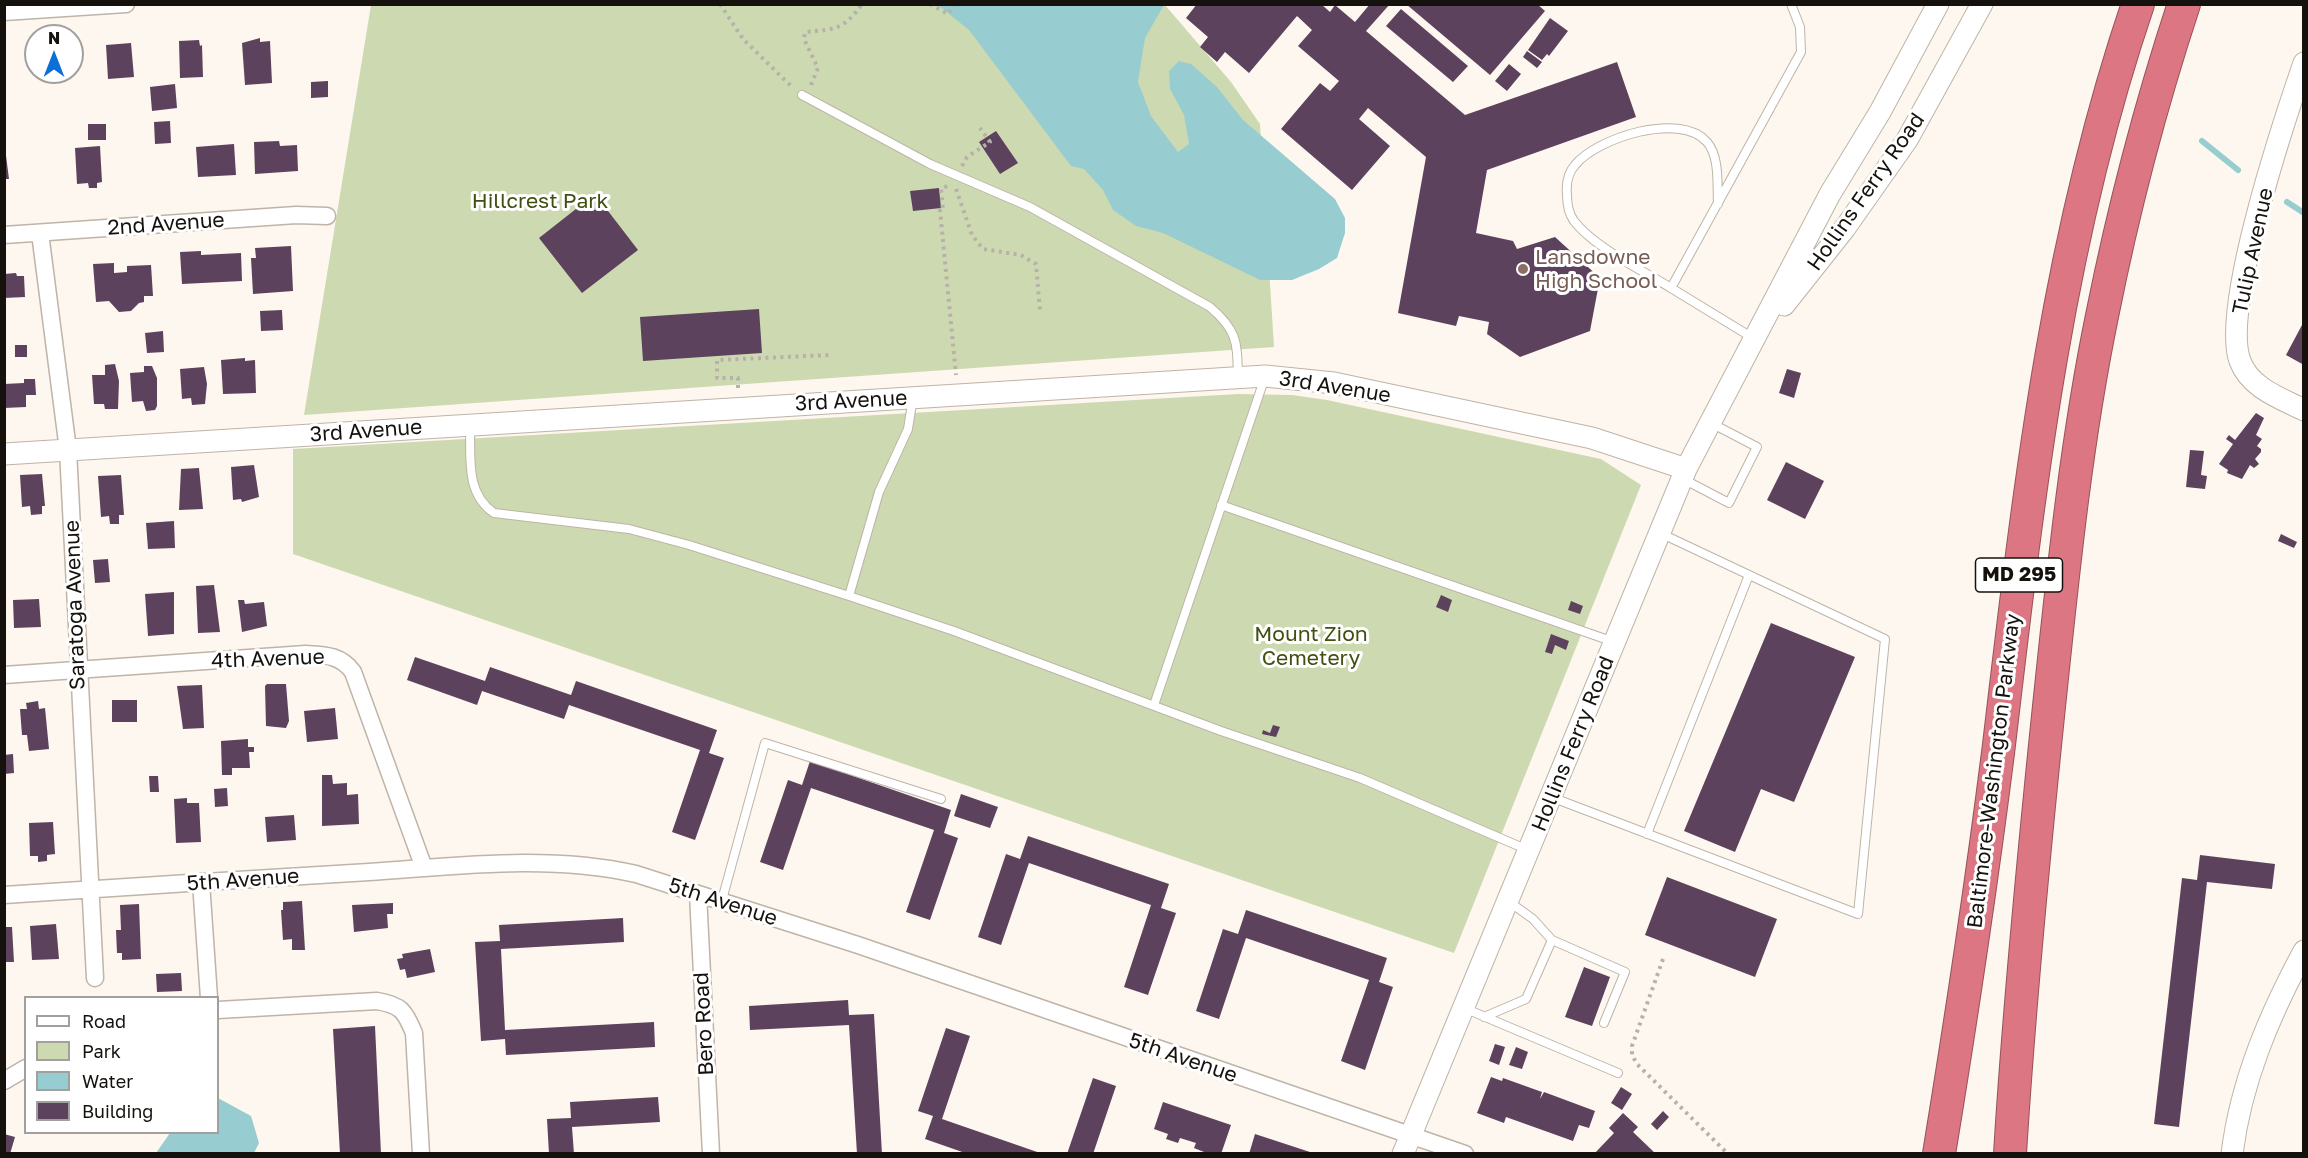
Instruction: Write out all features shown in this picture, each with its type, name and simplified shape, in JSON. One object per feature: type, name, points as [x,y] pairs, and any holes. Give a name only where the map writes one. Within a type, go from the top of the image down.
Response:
[{"type":"highway","name":"Baltimore-Washington Parkway","points":[[1939,1154],[1992,803],[2039,418],[2057,311],[2078,213],[2138,4]]},
{"type":"highway","name":"MD 295","points":[[2010,1154],[2022,974],[2038,809],[2083,425],[2101,318],[2122,223],[2149,120],[2184,4]]},
{"type":"street","points":[[4,12],[126,4]]},
{"type":"street","name":"Hollins Ferry Road","points":[[1407,1144],[1684,474],[1756,340],[1830,194],[1880,112],[1938,4]]},
{"type":"street","name":"Hollins Ferry Road","points":[[1756,340],[1845,228],[1907,141],[1982,4]]},
{"type":"street","name":"Tulip Avenue","points":[[2304,63],[2258,211],[2236,325],[2240,361],[2248,377],[2268,392],[2304,410]]},
{"type":"street","name":"2nd Avenue","points":[[4,235],[296,215],[327,216]]},
{"type":"street","name":"Saratoga Avenue","points":[[40,233],[68,450],[77,670],[94,978]]},
{"type":"street","name":"3rd Avenue","points":[[4,454],[1265,376],[1334,382],[1592,438],[1684,474]]},
{"type":"street","name":"4th Avenue","points":[[4,675],[306,654],[336,657],[346,663],[353,672],[424,868]]},
{"type":"street","name":"5th Avenue","points":[[4,895],[424,868],[566,863],[602,866],[722,900],[1407,1144],[1465,1154]]},
{"type":"street","points":[[201,882],[209,996]]},
{"type":"street","name":"Bero Road","points":[[698,894],[711,1154]]},
{"type":"street","points":[[2232,1154],[2258,1049],[2275,1004],[2304,951]]},
{"type":"street","points":[[219,1010],[377,1000],[396,1004],[407,1018],[414,1033],[421,1154]]},
{"type":"street","points":[[4,1081],[24,1069]]},
{"type":"lane","points":[[1671,288],[1801,52],[1800,27],[1791,4]]},
{"type":"lane","points":[[803,96],[930,164],[1030,207],[1210,307],[1233,331],[1237,344],[1238,378]]},
{"type":"lane","points":[[1718,204],[1714,153],[1708,142],[1690,129],[1658,128],[1625,137],[1586,154],[1574,166],[1566,190],[1567,204],[1573,219],[1589,236],[1756,340]]},
{"type":"lane","points":[[1154,705],[1265,376]]},
{"type":"lane","points":[[849,596],[879,492],[908,429],[913,397]]},
{"type":"lane","points":[[1684,474],[1729,503],[1757,447],[1711,423]]},
{"type":"lane","points":[[470,425],[472,483],[481,504],[494,513],[629,529],[689,545],[849,596],[954,631],[1360,778],[1529,850]]},
{"type":"lane","points":[[1221,505],[1615,642]]},
{"type":"lane","points":[[1551,797],[1858,914],[1885,639],[1659,532]]},
{"type":"lane","points":[[1647,834],[1749,574]]},
{"type":"lane","points":[[722,900],[765,743],[940,799]]},
{"type":"lane","points":[[1507,901],[1533,919],[1552,940],[1624,972],[1604,1023]]},
{"type":"lane","points":[[1485,1017],[1526,999],[1552,940]]},
{"type":"lane","points":[[1463,1008],[1618,1073]]},
{"type":"path","points":[[720,4],[743,39],[766,64],[803,96],[816,78],[818,68],[804,39],[806,32],[833,29],[846,24],[862,4]]},
{"type":"path","points":[[930,4],[948,14],[955,4]]},
{"type":"path","points":[[957,176],[967,157],[990,142],[980,128]]},
{"type":"path","points":[[956,375],[940,210],[943,210],[941,189],[953,183],[972,235],[983,249],[1021,255],[1036,264],[1040,311]]},
{"type":"path","points":[[738,388],[738,378],[717,378],[717,360],[830,355]]},
{"type":"path","points":[[1663,959],[1632,1046],[1632,1055],[1637,1064],[1728,1154]]},
{"type":"green space","name":"Hillcrest Park","points":[[371,5],[1165,5],[1231,82],[1260,124],[1274,347],[304,415]]},
{"type":"green space","name":"Mount Zion Cemetery","points":[[1238,394],[1292,395],[1327,400],[1601,459],[1641,485],[1454,953],[293,554],[293,449]]},
{"type":"water","points":[[938,5],[1164,5],[1145,38],[1138,82],[1151,116],[1178,152],[1189,144],[1184,115],[1170,89],[1169,71],[1179,61],[1191,64],[1217,87],[1243,120],[1335,199],[1345,218],[1345,233],[1337,258],[1319,269],[1292,280],[1260,280],[1163,233],[1136,226],[1113,210],[1103,190],[1084,169],[1071,166],[969,30]]},
{"type":"water","points":[[219,1099],[251,1116],[259,1143],[254,1153],[156,1153],[169,1134],[219,1134]]},
{"type":"building","points":[[1197,4],[1321,4],[1330,12],[1335,5],[1355,22],[1370,4],[1390,4],[1366,31],[1465,115],[1617,62],[1636,117],[1487,170],[1476,233],[1513,241],[1517,249],[1555,237],[1600,278],[1590,331],[1520,357],[1487,334],[1489,322],[1459,316],[1456,326],[1398,313],[1426,157],[1368,108],[1359,119],[1390,146],[1352,190],[1281,129],[1320,83],[1330,91],[1339,81],[1298,46],[1312,30],[1297,16],[1249,73],[1225,52],[1217,62],[1200,47],[1208,37],[1186,18]]},
{"type":"building","points":[[1406,4],[1537,4],[1545,11],[1490,75]]},
{"type":"building","points":[[1401,9],[1468,66],[1453,82],[1386,26]]},
{"type":"building","points":[[1550,18],[1568,31],[1549,56],[1547,54],[1542,60],[1528,50]]},
{"type":"building","points":[[260,38],[260,42],[270,41],[272,83],[245,85],[242,43]]},
{"type":"building","points":[[199,40],[200,46],[202,45],[203,77],[180,78],[179,41]]},
{"type":"building","points":[[131,43],[134,77],[108,79],[106,45]]},
{"type":"building","points":[[1527,51],[1542,62],[1537,68],[1523,57]]},
{"type":"building","points":[[1509,64],[1521,74],[1507,91],[1495,81]]},
{"type":"building","points":[[328,81],[328,97],[311,98],[311,82]]},
{"type":"building","points":[[175,84],[177,108],[152,111],[150,87]]},
{"type":"building","points":[[170,121],[171,143],[155,144],[154,122]]},
{"type":"building","points":[[88,124],[106,124],[106,140],[88,140]]},
{"type":"building","points":[[996,131],[1018,163],[1000,174],[979,142]]},
{"type":"building","points":[[4,140],[9,179],[4,179]]},
{"type":"building","points":[[279,141],[280,146],[297,145],[298,171],[255,174],[254,142]]},
{"type":"building","points":[[234,144],[236,175],[198,177],[196,147]]},
{"type":"building","points":[[100,146],[102,182],[97,183],[97,188],[89,188],[88,183],[77,184],[75,148]]},
{"type":"building","points":[[939,188],[941,208],[913,211],[910,191]]},
{"type":"building","points":[[595,194],[638,250],[582,293],[539,238]]},
{"type":"building","points":[[291,246],[293,291],[253,294],[251,258],[256,258],[255,248]]},
{"type":"building","points":[[201,251],[201,255],[241,253],[242,281],[182,284],[180,252]]},
{"type":"building","points":[[114,263],[114,273],[127,272],[127,266],[151,265],[153,296],[144,296],[144,302],[139,303],[131,311],[119,312],[109,301],[96,302],[93,264]]},
{"type":"building","points":[[16,273],[17,276],[24,276],[25,297],[4,298],[4,274]]},
{"type":"building","points":[[759,309],[762,353],[643,361],[640,317]]},
{"type":"building","points":[[282,310],[283,330],[261,331],[260,311]]},
{"type":"building","points":[[2302,325],[2304,326],[2304,365],[2286,355]]},
{"type":"building","points":[[163,331],[164,352],[147,353],[145,333]]},
{"type":"building","points":[[15,345],[27,345],[27,357],[15,357]]},
{"type":"building","points":[[245,358],[245,361],[255,360],[256,393],[223,394],[221,360]]},
{"type":"building","points":[[115,364],[119,381],[118,409],[105,409],[104,404],[94,404],[92,375],[105,375],[105,365]]},
{"type":"building","points":[[144,366],[152,366],[157,378],[155,410],[146,411],[143,401],[132,402],[130,373],[144,372]]},
{"type":"building","points":[[204,367],[207,384],[205,404],[192,405],[191,398],[182,399],[180,369]]},
{"type":"building","points":[[1787,369],[1801,373],[1794,398],[1779,393]]},
{"type":"building","points":[[24,379],[35,379],[36,395],[26,395],[26,407],[4,408],[4,384],[24,383]]},
{"type":"building","points":[[2256,413],[2264,418],[2256,435],[2262,439],[2257,446],[2261,452],[2255,459],[2259,464],[2254,468],[2250,465],[2242,479],[2227,473],[2228,470],[2219,464],[2233,444],[2226,439],[2229,435],[2235,440]]},
{"type":"building","points":[[2190,450],[2204,451],[2201,475],[2207,476],[2205,489],[2186,487]]},
{"type":"building","points":[[1786,462],[1824,481],[1805,519],[1767,500]]},
{"type":"building","points":[[254,465],[259,497],[242,502],[241,499],[233,500],[231,467]]},
{"type":"building","points":[[199,468],[203,509],[179,510],[181,469]]},
{"type":"building","points":[[42,474],[45,506],[42,506],[42,514],[31,515],[30,506],[22,507],[20,475]]},
{"type":"building","points":[[121,475],[124,515],[119,515],[119,524],[110,524],[109,516],[101,517],[98,476]]},
{"type":"building","points":[[174,521],[175,548],[148,549],[146,523]]},
{"type":"building","points":[[2281,534],[2297,542],[2294,548],[2278,541]]},
{"type":"building","points":[[108,559],[110,582],[95,583],[93,560]]},
{"type":"building","points":[[214,585],[220,632],[198,633],[196,586]]},
{"type":"building","points":[[174,592],[174,634],[148,636],[145,594]]},
{"type":"building","points":[[1441,595],[1452,600],[1448,612],[1436,607]]},
{"type":"building","points":[[39,599],[41,627],[14,628],[13,600]]},
{"type":"building","points":[[238,600],[244,600],[245,604],[264,602],[267,626],[242,632]]},
{"type":"building","points":[[1571,601],[1583,606],[1580,614],[1568,610]]},
{"type":"building","points":[[1771,623],[1855,657],[1794,802],[1761,789],[1735,852],[1684,831]]},
{"type":"building","points":[[1551,634],[1569,641],[1566,650],[1555,645],[1552,654],[1545,652]]},
{"type":"building","points":[[415,657],[485,681],[490,667],[571,695],[576,681],[717,730],[709,753],[724,758],[695,840],[672,832],[700,750],[569,705],[564,719],[482,691],[477,705],[407,680]]},
{"type":"building","points":[[267,684],[286,684],[289,721],[286,728],[266,726],[265,686]]},
{"type":"building","points":[[202,685],[204,728],[183,729],[177,686]]},
{"type":"building","points":[[112,700],[137,700],[137,722],[112,722]]},
{"type":"building","points":[[38,701],[39,709],[45,708],[49,749],[29,751],[27,735],[22,735],[20,709],[27,709],[26,703]]},
{"type":"building","points":[[335,708],[338,739],[307,742],[304,711]]},
{"type":"building","points":[[1273,725],[1280,727],[1276,737],[1262,734],[1263,730],[1270,733]]},
{"type":"building","points":[[248,739],[248,747],[254,747],[254,752],[249,752],[250,768],[232,768],[232,775],[222,775],[221,741]]},
{"type":"building","points":[[13,754],[14,773],[4,774],[4,755]]},
{"type":"building","points":[[810,761],[951,810],[944,833],[958,838],[930,920],[906,912],[934,830],[811,788],[783,870],[760,862],[788,780],[802,785]]},
{"type":"building","points":[[322,775],[332,775],[333,784],[347,783],[347,795],[358,794],[359,824],[322,826]]},
{"type":"building","points":[[149,776],[158,776],[159,792],[150,792]]},
{"type":"building","points":[[227,788],[228,806],[215,807],[214,789]]},
{"type":"building","points":[[961,794],[998,807],[990,828],[954,816]]},
{"type":"building","points":[[187,798],[187,803],[199,803],[201,842],[176,843],[174,799]]},
{"type":"building","points":[[294,815],[296,840],[267,842],[265,817]]},
{"type":"building","points":[[53,822],[55,854],[47,855],[47,861],[38,862],[38,856],[30,856],[29,823]]},
{"type":"building","points":[[1028,836],[1169,884],[1161,908],[1176,913],[1148,995],[1124,987],[1151,905],[1029,863],[1001,945],[978,937],[1006,854],[1020,859]]},
{"type":"building","points":[[2200,855],[2275,864],[2272,889],[2207,882],[2179,1127],[2154,1124],[2182,878],[2197,880]]},
{"type":"building","points":[[1667,877],[1777,919],[1755,977],[1645,935]]},
{"type":"building","points":[[302,901],[305,950],[292,950],[292,939],[283,940],[281,910],[283,910],[283,902]]},
{"type":"building","points":[[393,903],[393,914],[387,914],[388,928],[354,932],[352,905]]},
{"type":"building","points":[[139,904],[141,959],[122,960],[122,953],[117,953],[116,930],[121,930],[120,905]]},
{"type":"building","points":[[1246,910],[1387,958],[1379,982],[1393,987],[1365,1070],[1341,1061],[1369,980],[1246,938],[1219,1019],[1196,1011],[1223,929],[1238,934]]},
{"type":"building","points":[[623,918],[624,942],[501,949],[505,1030],[654,1022],[655,1047],[506,1055],[505,1039],[481,1041],[475,942],[500,941],[499,925]]},
{"type":"building","points":[[56,924],[59,959],[32,960],[30,926]]},
{"type":"building","points":[[4,927],[12,927],[14,962],[4,962]]},
{"type":"building","points":[[430,949],[435,972],[407,978],[405,969],[400,970],[397,959],[403,958],[402,954]]},
{"type":"building","points":[[1584,967],[1610,977],[1592,1026],[1565,1017]]},
{"type":"building","points":[[181,973],[182,991],[157,992],[156,974]]},
{"type":"building","points":[[848,1000],[849,1015],[874,1014],[882,1154],[857,1154],[849,1025],[750,1030],[749,1006]]},
{"type":"building","points":[[375,1026],[381,1154],[340,1154],[333,1029]]},
{"type":"building","points":[[946,1028],[970,1036],[942,1119],[1043,1154],[968,1154],[925,1139],[933,1116],[918,1111]]},
{"type":"building","points":[[1495,1044],[1505,1047],[1499,1065],[1489,1061]]},
{"type":"building","points":[[1516,1047],[1528,1052],[1522,1069],[1509,1065]]},
{"type":"building","points":[[1491,1077],[1502,1081],[1503,1078],[1542,1092],[1540,1099],[1544,1092],[1595,1111],[1589,1128],[1579,1125],[1573,1141],[1506,1117],[1504,1123],[1477,1113]]},
{"type":"building","points":[[1093,1078],[1116,1086],[1093,1154],[1067,1154]]},
{"type":"building","points":[[1621,1087],[1632,1094],[1622,1110],[1611,1103]]},
{"type":"building","points":[[658,1097],[660,1122],[572,1127],[574,1154],[549,1154],[547,1119],[571,1118],[570,1102]]},
{"type":"building","points":[[1163,1102],[1231,1125],[1221,1154],[1209,1154],[1194,1148],[1196,1143],[1180,1138],[1178,1143],[1166,1139],[1168,1134],[1154,1129]]},
{"type":"building","points":[[1663,1111],[1669,1117],[1657,1130],[1651,1124]]},
{"type":"building","points":[[1623,1113],[1638,1127],[1633,1132],[1656,1154],[1594,1154],[1614,1133],[1609,1128]]},
{"type":"building","points":[[4,1134],[15,1137],[10,1154],[4,1154]]},
{"type":"building","points":[[1255,1134],[1313,1153],[1313,1154],[1249,1154]]},
{"type":"waterway","points":[[2202,141],[2238,170]]},
{"type":"waterway","points":[[2287,202],[2304,213]]},
{"type":"place","name":"Lansdowne High School","points":[[1523,269]]}]
